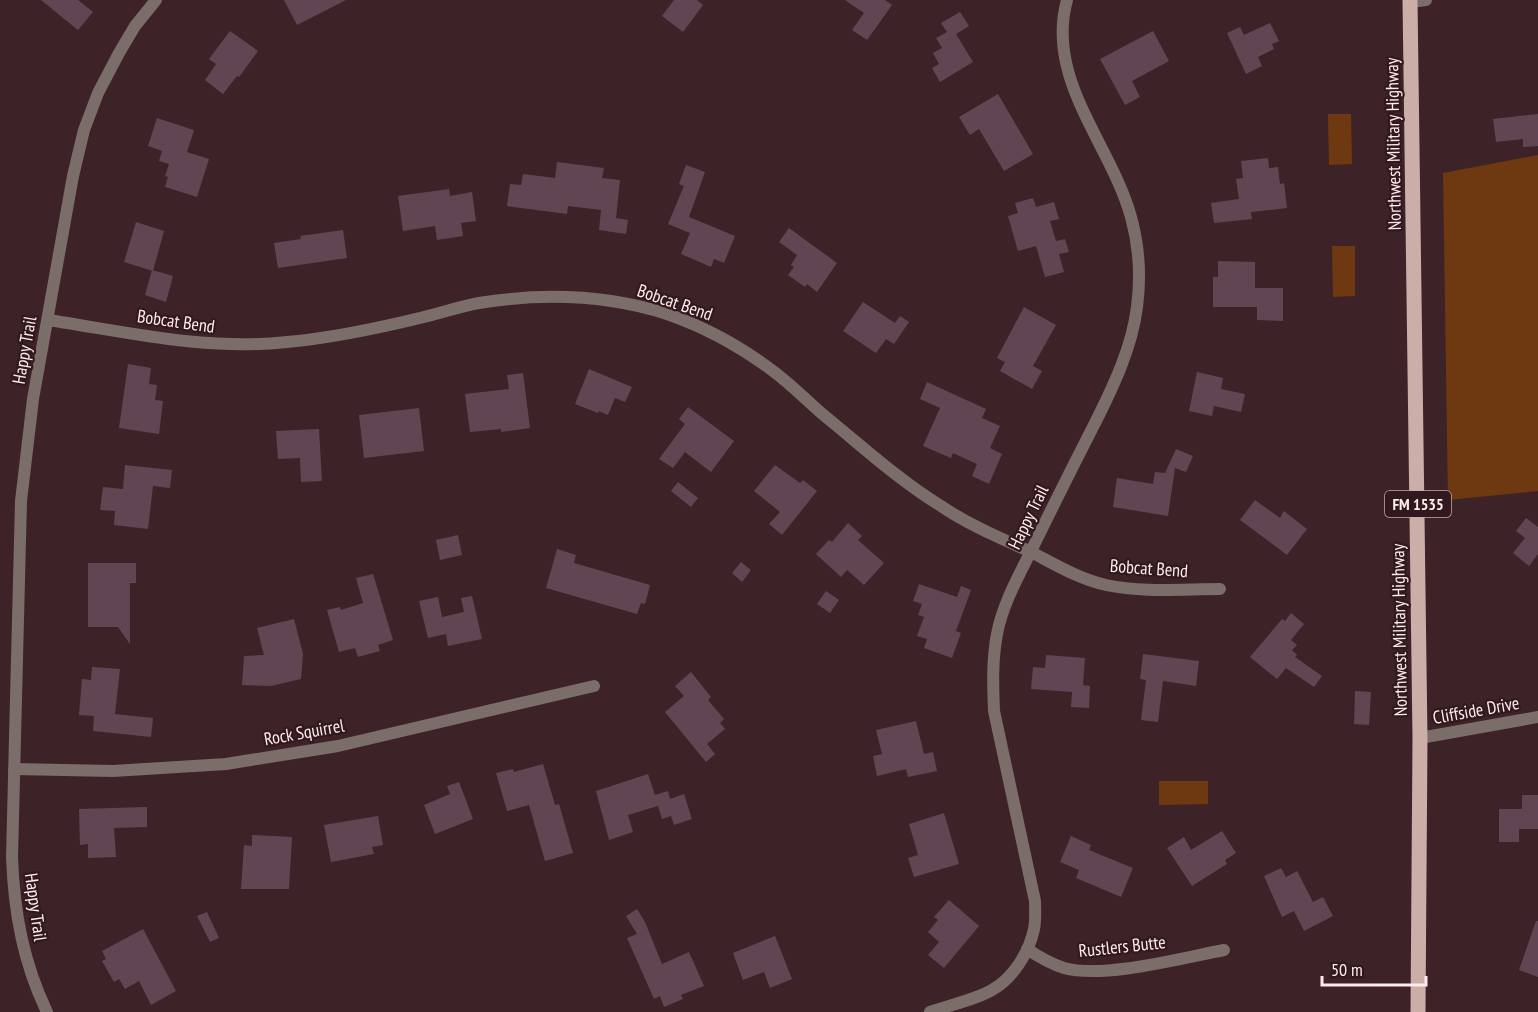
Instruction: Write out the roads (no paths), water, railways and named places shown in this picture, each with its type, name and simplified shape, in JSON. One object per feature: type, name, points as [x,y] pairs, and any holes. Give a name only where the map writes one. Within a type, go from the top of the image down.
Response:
[{"type":"main road","name":"Northwest Military Highway","points":[[1410,1],[1420,738],[1419,1011]]},
{"type":"street","name":"Happy Trail","points":[[47,1012],[26,959],[13,892],[21,501],[33,399],[73,176],[84,130],[98,93],[119,53],[135,26],[156,0]]},
{"type":"street","name":"Happy Trail","points":[[930,1012],[992,991],[1018,966],[1028,949],[1034,928],[1035,901],[994,711],[992,685],[997,633],[1011,591],[1117,378],[1133,330],[1138,296],[1138,252],[1131,216],[1070,82],[1063,45],[1067,0]]},
{"type":"street","points":[[1410,1],[1426,0]]},
{"type":"street","name":"Bobcat Bend","points":[[48,320],[219,345],[286,343],[351,333],[475,304],[514,298],[556,297],[632,304],[669,315],[740,348],[772,370],[906,481],[940,506],[985,532],[1070,572],[1105,585],[1124,588],[1220,589]]},
{"type":"street","name":"Rock Squirrel","points":[[14,769],[113,771],[226,764],[339,746],[594,686]]},
{"type":"street","name":"Cliffside Drive","points":[[1420,738],[1538,717]]},
{"type":"street","name":"Rustlers Butte","points":[[1028,949],[1044,960],[1064,968],[1085,972],[1133,967],[1224,950]]}]
